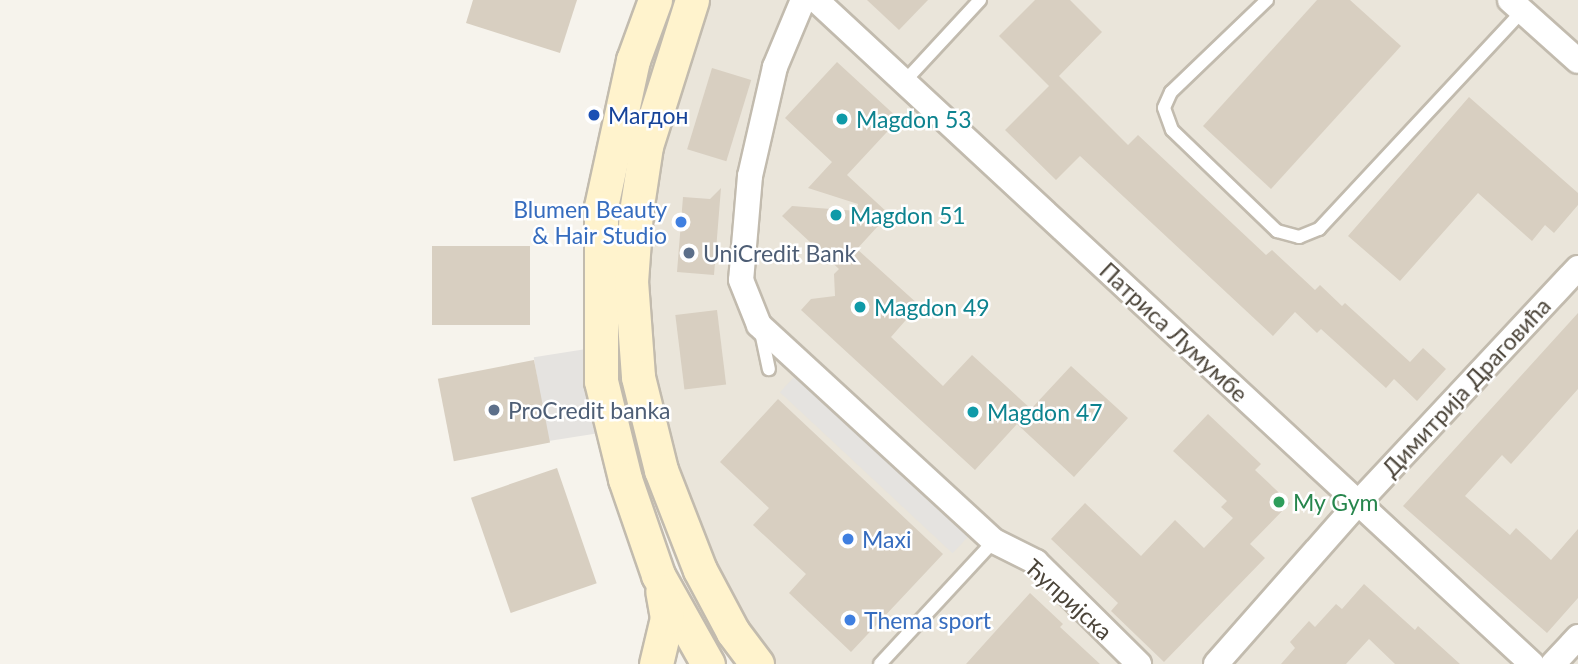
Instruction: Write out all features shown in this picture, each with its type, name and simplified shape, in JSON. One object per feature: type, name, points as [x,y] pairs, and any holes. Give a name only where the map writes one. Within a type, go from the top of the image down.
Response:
[{"type":"street","points":[[655,0],[633,60],[601,206],[598,275],[601,381],[625,479],[658,575],[698,661],[733,632]]},
{"type":"street","points":[[692,0],[646,146],[636,212],[632,295],[638,377],[661,470],[700,570],[733,632],[757,664]]},
{"type":"street","points":[[759,325],[741,280],[750,176],[775,67],[803,0]]},
{"type":"street","name":"Патриса Лумумбе","points":[[816,0],[1532,664]]},
{"type":"street","points":[[1516,6],[1578,61]]},
{"type":"street","name":"Димитрија Драговића","points":[[1216,664],[1358,503],[1578,268]]},
{"type":"street","name":"Ћупријска","points":[[759,325],[994,541],[1036,562],[1139,664]]},
{"type":"street","points":[[656,664],[667,618],[658,575]]},
{"type":"street","points":[[1553,664],[1578,636]]},
{"type":"lane","points":[[904,82],[980,0]]},
{"type":"lane","points":[[1267,0],[1171,92],[1164,108],[1172,130],[1268,222],[1278,231],[1299,237],[1319,229],[1516,6]]},
{"type":"lane","points":[[759,325],[769,369]]},
{"type":"lane","points":[[880,664],[994,541]]},
{"type":"shaded area","points":[[702,0],[1578,0],[1578,664],[769,664],[743,631],[664,444],[642,346],[655,153]]},
{"type":"shaded area","points":[[599,347],[612,431],[547,441],[534,357]]},
{"type":"shaded area","points":[[797,374],[970,535],[953,553],[780,392]]},
{"type":"building","points":[[473,0],[577,0],[560,53],[466,23]]},
{"type":"building","points":[[867,0],[928,0],[899,30]]},
{"type":"building","points":[[1035,0],[1070,0],[1102,32],[1059,76],[1128,145],[1138,135],[1266,255],[1272,250],[1315,290],[1320,285],[1342,306],[1345,303],[1410,362],[1423,348],[1446,369],[1417,401],[1394,379],[1386,388],[1321,329],[1317,333],[1295,312],[1273,336],[1080,156],[1056,180],[1005,130],[1049,86],[999,36]]},
{"type":"building","points":[[1317,0],[1350,0],[1401,46],[1271,189],[1203,126]]},
{"type":"building","points":[[837,62],[899,119],[847,175],[889,214],[857,249],[919,305],[891,337],[943,386],[972,355],[1031,409],[1071,366],[1128,418],[1074,477],[1017,424],[975,470],[801,310],[811,299],[835,296],[834,274],[839,269],[782,216],[792,206],[857,211],[858,204],[808,188],[832,162],[785,118]]},
{"type":"building","points":[[712,68],[751,80],[726,161],[687,149]]},
{"type":"building","points":[[1469,97],[1578,193],[1578,205],[1554,233],[1545,225],[1532,241],[1478,193],[1400,281],[1348,236]]},
{"type":"building","points":[[721,188],[714,275],[677,272],[683,197],[710,199]]},
{"type":"building","points":[[432,246],[530,246],[530,325],[432,325]]},
{"type":"building","points":[[717,310],[726,384],[684,390],[675,315]]},
{"type":"building","points":[[1578,313],[1578,389],[1511,464],[1502,455],[1465,496],[1510,535],[1516,528],[1551,560],[1578,529],[1578,598],[1547,633],[1403,506]]},
{"type":"building","name":"ProCredit banka","points":[[534,360],[550,442],[454,461],[438,379]]},
{"type":"building","name":"Maxi","points":[[778,399],[943,554],[851,652],[789,593],[806,574],[753,525],[769,508],[720,462]]},
{"type":"building","points":[[1208,414],[1261,464],[1255,470],[1290,503],[1250,544],[1265,558],[1164,662],[1111,611],[1118,603],[1051,539],[1085,503],[1141,556],[1175,520],[1204,548],[1233,518],[1221,507],[1227,501],[1173,451]]},
{"type":"building","points":[[557,468],[597,583],[511,613],[471,498]]},
{"type":"building","points":[[1364,584],[1415,630],[1418,626],[1460,664],[1395,664],[1369,639],[1346,664],[1281,664],[1295,648],[1290,642],[1309,621],[1315,627],[1336,604],[1342,609]]},
{"type":"building","points":[[1030,593],[1063,624],[1060,627],[1100,664],[966,664]]},
{"type":"place","name":"Магдон","points":[[594,115]]},
{"type":"place","name":"Magdon 53","points":[[842,119]]},
{"type":"place","name":"Magdon 51","points":[[836,215]]},
{"type":"place","name":"Blumen Beauty & Hair Studio","points":[[681,222]]},
{"type":"place","name":"UniCredit Bank","points":[[689,253]]},
{"type":"place","name":"Magdon 49","points":[[860,307]]},
{"type":"place","name":"ProCredit banka","points":[[494,410]]},
{"type":"place","name":"Magdon 47","points":[[973,412]]},
{"type":"place","name":"My Gym","points":[[1279,502]]},
{"type":"place","name":"Maxi","points":[[848,539]]},
{"type":"place","name":"Thema sport","points":[[850,620]]}]
